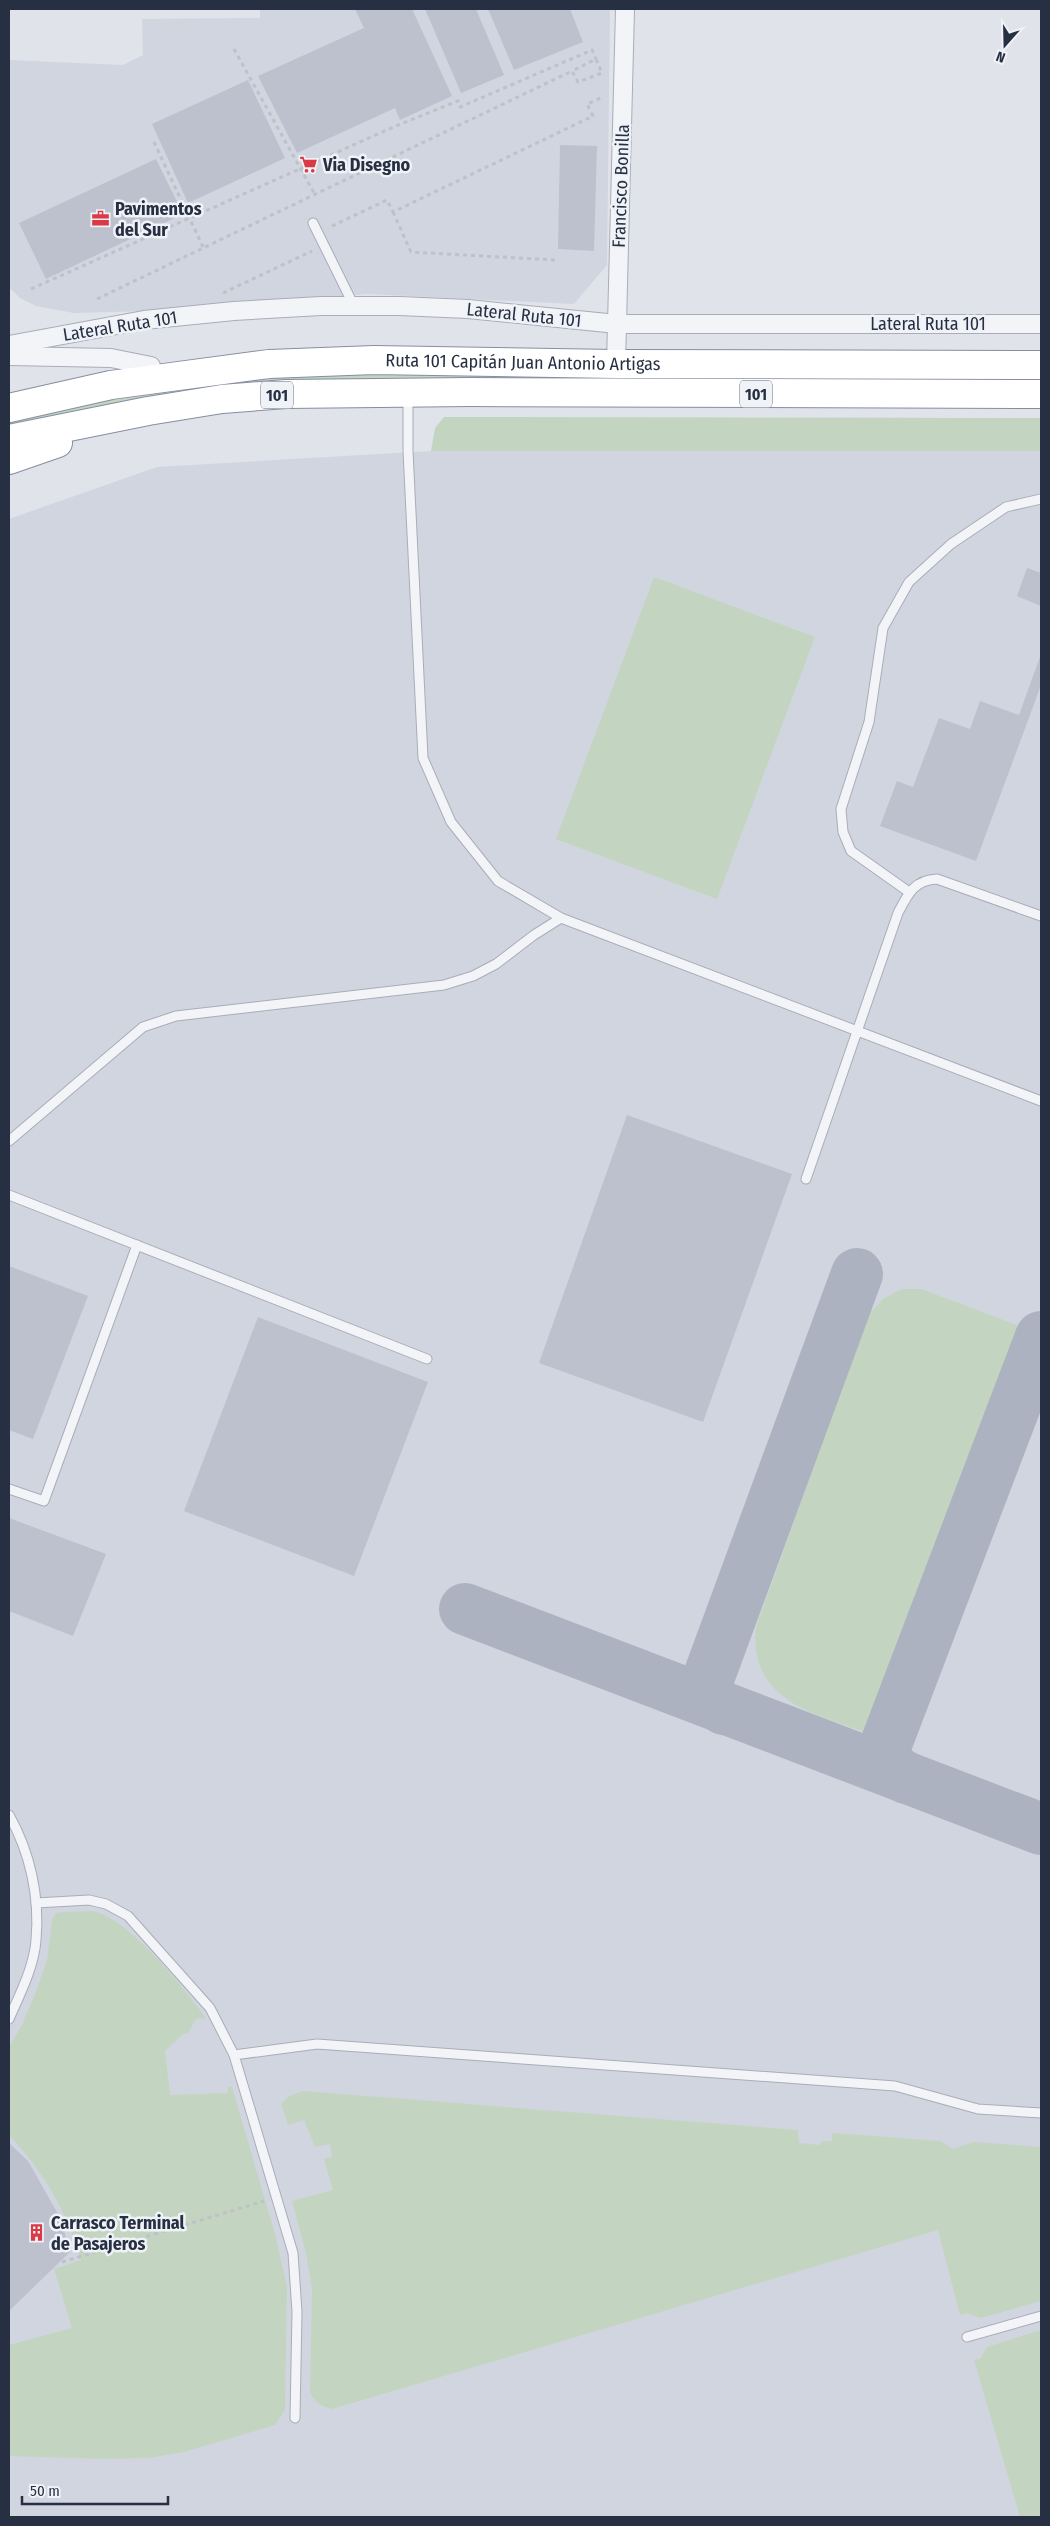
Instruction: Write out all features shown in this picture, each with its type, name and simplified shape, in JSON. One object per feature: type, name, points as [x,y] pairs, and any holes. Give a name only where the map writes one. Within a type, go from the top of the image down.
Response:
[{"type":"highway","name":"Ruta 101 Capitán Juan Antonio Artigas","points":[[9,408],[111,385],[269,364],[374,360],[616,364],[1041,365]]},
{"type":"highway","points":[[9,391],[49,382],[151,366],[194,373]]},
{"type":"highway","name":"Ruta 101 Capitán Juan Antonio Artigas","points":[[9,439],[85,422],[222,399],[286,394],[408,392],[1041,394]]},
{"type":"highway","points":[[9,460],[56,444],[85,422]]},
{"type":"street","name":"Francisco Bonilla","points":[[616,364],[625,9]]},
{"type":"street","name":"Lateral Ruta 101","points":[[9,345],[144,320],[234,311],[354,306],[468,309],[617,324],[1041,324]]},
{"type":"street","points":[[9,356],[111,358],[151,366]]},
{"type":"lane","points":[[313,223],[354,306]]},
{"type":"lane","points":[[408,392],[408,461],[423,758],[451,822],[498,881],[561,918],[858,1033],[1041,1101]]},
{"type":"lane","points":[[909,892],[851,851],[843,832],[841,809],[869,722],[883,628],[909,582],[951,544],[1006,507],[1041,499]]},
{"type":"lane","points":[[806,1179],[898,913],[909,892],[925,880],[937,879],[1041,916]]},
{"type":"lane","points":[[9,1140],[143,1027],[176,1016],[444,985],[473,976],[496,964],[534,935],[561,918]]},
{"type":"lane","points":[[9,1195],[427,1359]]},
{"type":"lane","points":[[9,1488],[44,1501],[137,1245]]},
{"type":"lane","points":[[9,1815],[18,1832],[30,1865],[36,1903],[36,1941],[26,1980],[9,2019]]},
{"type":"lane","points":[[36,1903],[89,1900],[112,1906],[128,1916],[210,2008],[234,2055],[293,2253],[297,2312],[295,2418]]},
{"type":"lane","points":[[234,2055],[317,2044],[895,2086],[978,2109],[1041,2113]]},
{"type":"lane","points":[[967,2337],[1041,2316]]},
{"type":"path","points":[[234,49],[314,193]]},
{"type":"path","points":[[31,289],[191,219],[300,168],[449,104],[458,101],[460,107],[592,50],[602,73],[578,82],[572,71]]},
{"type":"path","points":[[97,299],[596,59]]},
{"type":"path","points":[[393,212],[593,116],[588,104],[603,97]]},
{"type":"path","points":[[154,142],[203,247]]},
{"type":"path","points":[[332,226],[388,200],[411,252],[555,260]]},
{"type":"path","points":[[219,295],[313,250],[310,244]]},
{"type":"path","points":[[62,2262],[277,2197]]},
{"type":"shaded area","name":"Via Disegno","points":[[260,9],[610,9],[607,265],[574,304],[367,294],[147,311],[74,313],[36,306],[20,298],[9,287],[9,60],[123,65],[143,55],[142,19],[260,18]]},
{"type":"shaded area","points":[[431,451],[1041,451],[1041,2517],[9,2517],[9,519],[157,467]]},
{"type":"green space","points":[[333,373],[1041,374],[1041,381],[615,381],[9,426],[9,421],[131,393],[241,379]]},
{"type":"green space","points":[[444,417],[1041,418],[1041,451],[431,451],[435,428]]},
{"type":"green space","points":[[654,577],[815,637],[717,899],[556,839]]},
{"type":"green space","points":[[902,1289],[921,1289],[1025,1328],[871,1734],[808,1711],[774,1689],[763,1673],[756,1652],[756,1627],[869,1314],[883,1299]]},
{"type":"green space","points":[[92,1911],[106,1916],[138,1939],[170,1973],[206,2018],[196,2019],[188,2033],[183,2034],[165,2051],[170,2095],[227,2093],[229,2086],[232,2087],[275,2234],[287,2286],[285,2410],[275,2425],[184,2452],[149,2458],[104,2459],[9,2456],[9,2345],[72,2328],[54,2269],[81,2260],[69,2225],[53,2193],[33,2163],[9,2135],[9,2047],[22,2025],[47,1960],[52,1919],[56,1913]]},
{"type":"green space","points":[[303,2091],[798,2130],[799,2143],[820,2145],[821,2141],[832,2141],[832,2133],[941,2141],[952,2149],[974,2142],[1041,2147],[1041,2301],[981,2318],[966,2313],[960,2315],[938,2230],[332,2409],[319,2404],[310,2393],[312,2290],[306,2253],[292,2201],[333,2190],[324,2159],[332,2156],[330,2144],[315,2147],[304,2120],[288,2125],[281,2104],[289,2096]]},
{"type":"green space","points":[[1041,2330],[1041,2517],[1020,2517],[974,2360],[980,2359],[987,2347]]},
{"type":"building","points":[[355,9],[412,9],[452,96],[400,120],[395,108],[297,153],[258,76],[364,28]]},
{"type":"building","points":[[425,9],[476,9],[504,75],[461,93]]},
{"type":"building","points":[[488,9],[570,9],[583,42],[514,70]]},
{"type":"building","points":[[248,80],[285,158],[188,203],[152,124]]},
{"type":"building","points":[[560,145],[597,146],[594,251],[558,249]]},
{"type":"building","name":"Pavimentos del Sur","points":[[156,159],[183,214],[46,279],[19,223]]},
{"type":"building","points":[[1027,568],[1041,573],[1041,606],[1017,596]]},
{"type":"building","points":[[1041,654],[1041,685],[976,861],[880,826],[897,781],[913,787],[939,718],[970,729],[980,701],[1019,715]]},
{"type":"building","points":[[627,1115],[792,1174],[703,1422],[539,1363]]},
{"type":"building","points":[[9,1266],[88,1296],[33,1439],[9,1430]]},
{"type":"building","points":[[258,1317],[428,1382],[354,1576],[184,1511]]},
{"type":"building","points":[[9,1518],[106,1554],[73,1636],[9,1611]]},
{"type":"building","name":"Carrasco Terminal de Pasajeros","points":[[9,2143],[28,2161],[58,2214],[71,2251],[9,2311]]},
{"type":"taxiway","points":[[724,1709],[711,1697],[708,1689],[708,1679],[857,1274]]},
{"type":"taxiway","points":[[906,1778],[887,1760],[886,1744],[1041,1337]]},
{"type":"taxiway","points":[[465,1609],[1041,1829]]},
{"type":"place","name":"Via Disegno","points":[[309,165]]},
{"type":"place","name":"Pavimentos del Sur","points":[[101,219]]},
{"type":"place","name":"Carrasco Terminal de Pasajeros","points":[[37,2233]]}]
